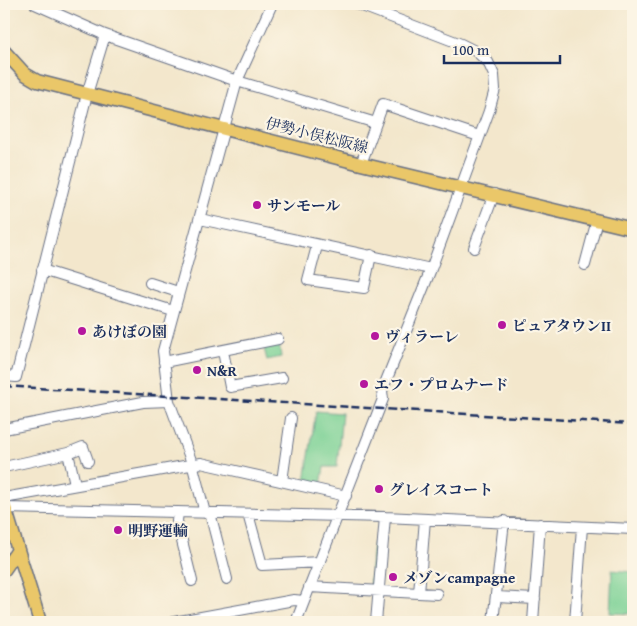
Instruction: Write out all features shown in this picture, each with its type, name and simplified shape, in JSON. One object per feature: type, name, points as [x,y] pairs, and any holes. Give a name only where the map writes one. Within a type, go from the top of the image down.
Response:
[{"type":"main road","name":"伊勢小俣松阪線","points":[[4,51],[25,74],[37,81],[361,164],[494,194],[633,229]]},
{"type":"main road","points":[[4,503],[40,622]]},
{"type":"main road","points":[[5,566],[18,550]]},
{"type":"street","points":[[35,4],[105,36],[237,81],[376,123]]},
{"type":"street","points":[[227,579],[192,463],[169,401],[163,352],[237,81],[272,4]]},
{"type":"street","points":[[296,622],[383,399],[382,391],[461,187],[495,89],[494,75],[488,62],[477,52],[357,4]]},
{"type":"street","points":[[4,376],[16,377],[87,94],[105,36]]},
{"type":"street","points":[[361,164],[383,104],[479,136]]},
{"type":"street","points":[[474,248],[494,194]]},
{"type":"street","points":[[200,219],[316,246],[371,255],[430,269]]},
{"type":"street","points":[[584,265],[597,220]]},
{"type":"street","points":[[316,246],[308,280],[364,288],[371,255]]},
{"type":"street","points":[[42,270],[173,311]]},
{"type":"street","points":[[150,283],[178,292]]},
{"type":"street","points":[[164,362],[278,339]]},
{"type":"street","points":[[223,351],[230,387],[282,378]]},
{"type":"street","points":[[4,429],[143,402],[169,401]]},
{"type":"street","points":[[282,481],[291,418]]},
{"type":"street","points":[[4,467],[68,452],[83,446],[88,462]]},
{"type":"street","points":[[68,452],[75,484]]},
{"type":"street","points":[[4,503],[75,484],[192,463],[201,463],[346,496]]},
{"type":"street","points":[[4,503],[178,512],[425,518],[633,529]]},
{"type":"street","points":[[178,512],[177,521],[192,582]]},
{"type":"street","points":[[248,514],[262,565],[320,562]]},
{"type":"street","points":[[376,622],[385,517]]},
{"type":"street","points":[[419,593],[425,518]]},
{"type":"street","points":[[493,622],[504,522]]},
{"type":"street","points":[[532,622],[540,524]]},
{"type":"street","points":[[575,622],[582,527]]},
{"type":"street","points":[[310,588],[437,594]]},
{"type":"street","points":[[497,597],[534,599]]},
{"type":"street","points":[[174,622],[294,600],[304,601]]},
{"type":"green space","points":[[279,341],[281,357],[267,360],[263,345]]},
{"type":"green space","points":[[316,411],[342,413],[337,467],[324,467],[321,485],[305,481]]},
{"type":"green space","points":[[373,543],[379,543],[376,589],[369,589]]},
{"type":"green space","points":[[612,570],[633,572],[633,614],[610,613]]},
{"type":"railway","points":[[4,386],[633,424]]},
{"type":"place","name":"サンモール","points":[[257,205]]},
{"type":"place","name":"ピュアタウンⅡ","points":[[502,325]]},
{"type":"place","name":"あけぼの園","points":[[82,331]]},
{"type":"place","name":"ヴィラーレ","points":[[375,336]]},
{"type":"place","name":"N&R","points":[[197,370]]},
{"type":"place","name":"エフ・プロムナード","points":[[364,384]]},
{"type":"place","name":"グレイスコート","points":[[379,489]]},
{"type":"place","name":"明野運輸","points":[[118,530]]},
{"type":"place","name":"メゾンcampagne","points":[[393,577]]}]
